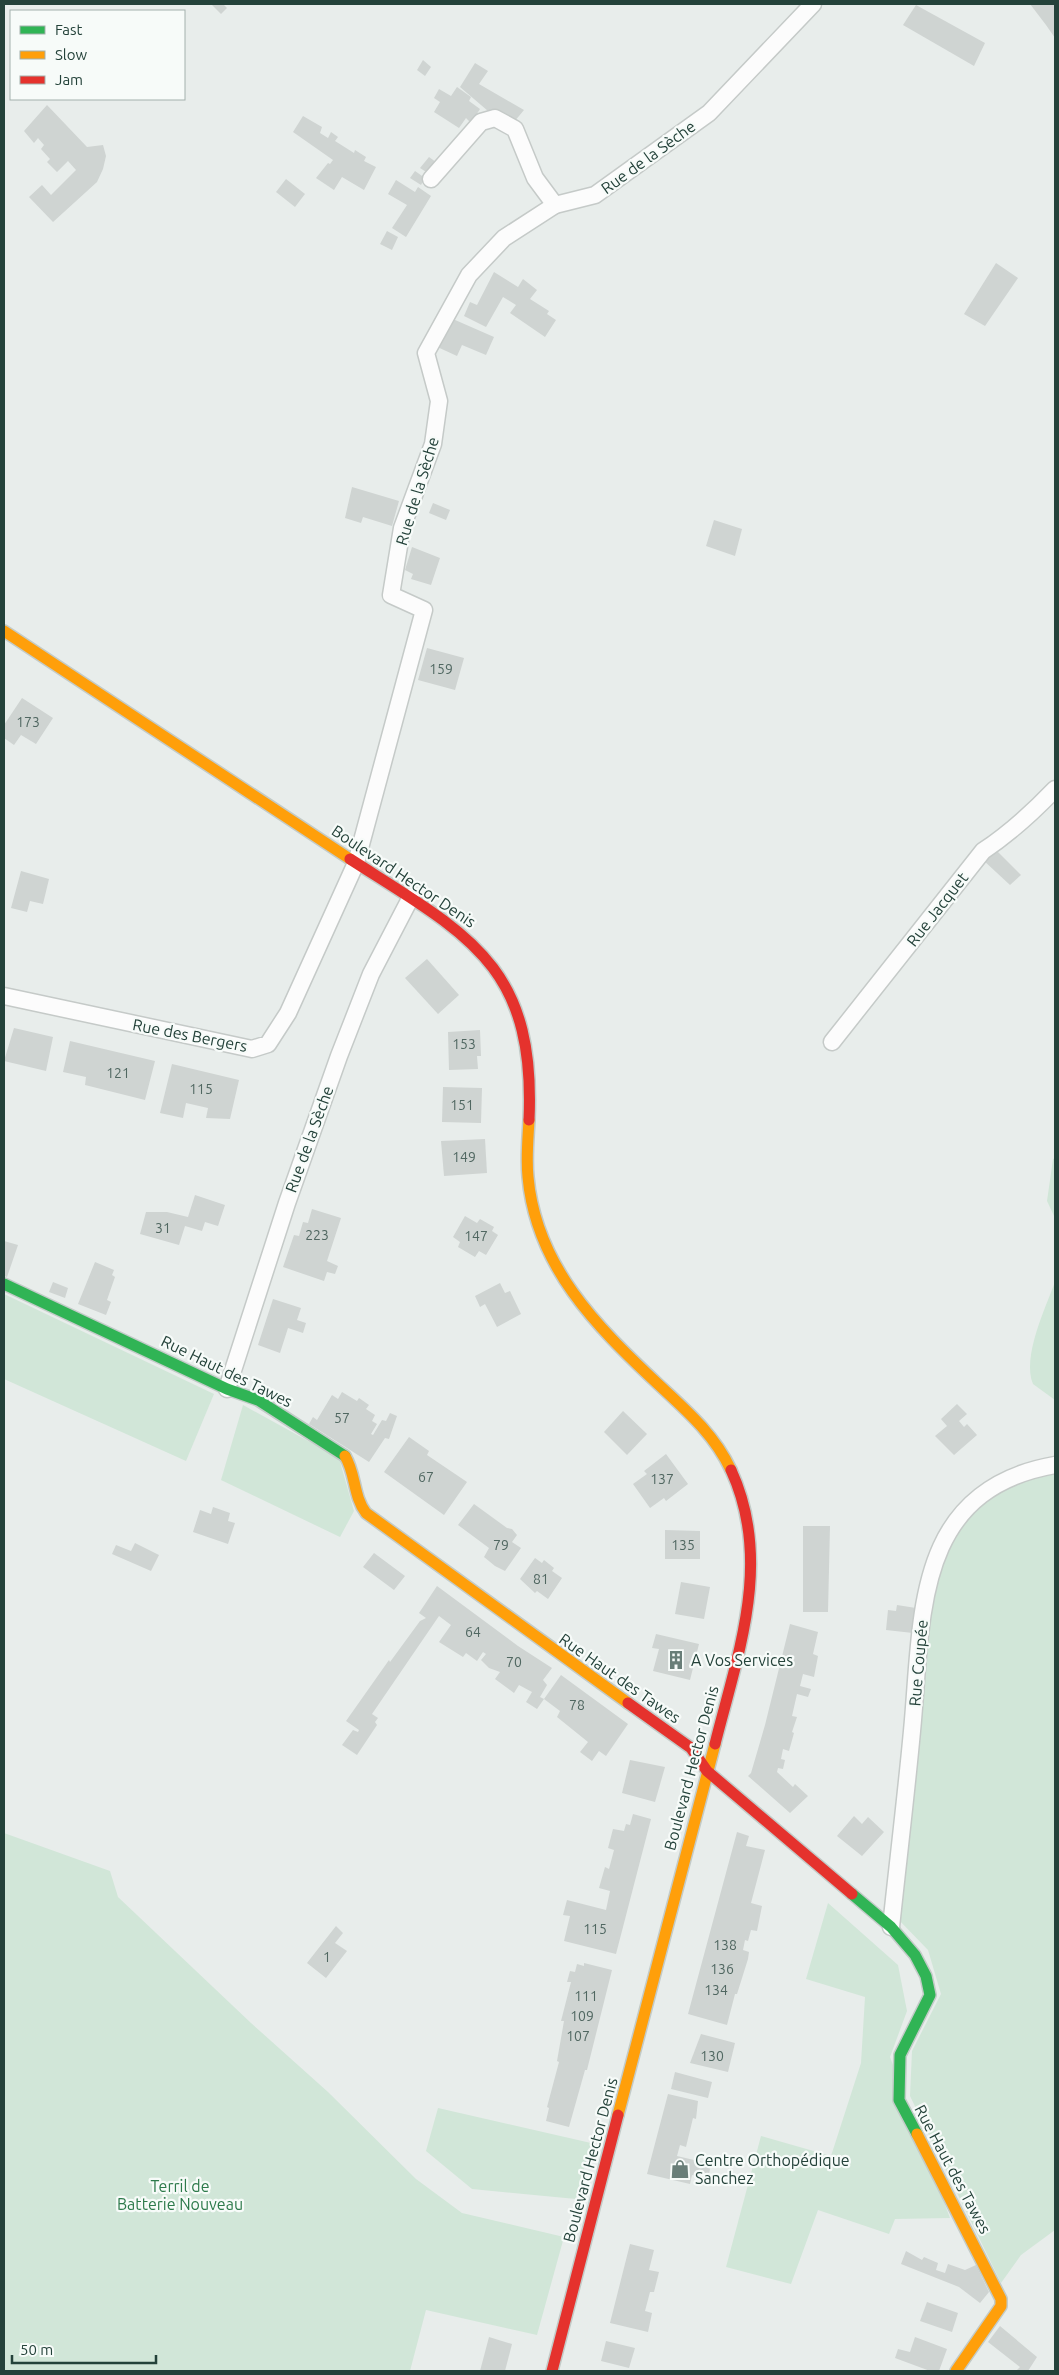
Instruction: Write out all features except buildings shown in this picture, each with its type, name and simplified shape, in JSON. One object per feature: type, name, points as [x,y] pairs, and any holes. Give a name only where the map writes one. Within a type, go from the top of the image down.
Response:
[{"type":"street","name":"Rue de la Sèche","points":[[356,863],[424,610],[391,595],[402,528],[433,444],[439,401],[426,353],[469,275],[504,238],[555,205],[595,195],[709,113],[813,4]]},
{"type":"street","points":[[431,179],[481,122],[495,118],[515,129],[535,178],[555,205]]},
{"type":"street","name":"Boulevard Hector Denis","points":[[4,631],[462,932],[478,947],[493,965],[509,990],[517,1009],[528,1058],[527,1166],[530,1192],[541,1234],[564,1282],[576,1300],[607,1336],[695,1417],[727,1460],[742,1496],[752,1537],[753,1579],[748,1615],[552,2371]]},
{"type":"street","name":"Rue Jacquet","points":[[832,1042],[983,851],[1002,839],[1032,813],[1055,789]]},
{"type":"street","name":"Rue des Bergers","points":[[4,996],[252,1049],[268,1044],[288,1012],[356,863]]},
{"type":"street","name":"Rue de la Sèche","points":[[227,1389],[287,1203],[339,1056],[370,974],[410,898]]},
{"type":"street","name":"Rue Haut des Tawes","points":[[4,1284],[227,1389],[258,1400],[343,1453],[350,1462],[358,1505],[366,1513],[691,1748],[707,1771],[891,1927],[915,1955],[926,1976],[930,1995],[900,2055],[899,2100],[935,2166],[1001,2299],[1001,2306],[956,2371]]},
{"type":"street","name":"Rue Coupée","points":[[891,1927],[902,1835],[923,1610],[931,1568],[953,1527],[965,1510],[979,1498],[1016,1476],[1055,1465]]},
{"type":"green space","points":[[1055,1158],[1055,1218],[1047,1201],[1053,1159]]},
{"type":"green space","points":[[1055,1282],[1055,1400],[1033,1384],[1030,1373],[1030,1360],[1036,1333]]},
{"type":"green space","points":[[4,1294],[214,1394],[186,1461],[4,1379]]},
{"type":"green space","points":[[243,1405],[339,1458],[354,1511],[340,1537],[221,1480]]},
{"type":"green space","points":[[1055,1471],[1055,2230],[1021,2255],[1001,2283],[910,2096],[912,2051],[941,1994],[928,1950],[896,1917],[925,1640],[938,1565],[972,1511],[1000,1489]]},
{"type":"green space","name":"Terril de Batterie Nouveau","points":[[4,1833],[110,1871],[118,1897],[251,2023],[328,2092],[416,2179],[462,2213],[564,2237],[537,2335],[426,2310],[410,2371],[4,2371]]},
{"type":"green space","points":[[828,1903],[898,1965],[907,2011],[890,2057],[950,2218],[895,2219],[889,2234],[818,2210],[791,2284],[726,2267],[761,2136],[831,2156],[861,2063],[865,1997],[806,1979]]},
{"type":"green space","points":[[438,2108],[591,2143],[576,2199],[472,2189],[426,2151]]},
{"type":"traffic: fast","points":[[4,1284],[227,1389],[258,1400],[345,1456]]},
{"type":"traffic: fast","points":[[852,1894],[891,1927],[915,1955],[926,1976],[930,1995],[900,2055],[899,2100],[917,2134]]},
{"type":"traffic: slow","points":[[4,631],[350,859]]},
{"type":"traffic: slow","points":[[529,1120],[527,1170],[533,1209],[543,1239],[556,1266],[573,1292],[613,1340],[689,1413],[708,1434],[731,1470]]},
{"type":"traffic: slow","points":[[345,1456],[349,1463],[359,1499],[366,1513],[628,1703]]},
{"type":"traffic: slow","points":[[618,2115],[715,1744]]},
{"type":"traffic: slow","points":[[917,2134],[1001,2299],[1001,2306],[956,2371]]},
{"type":"traffic: jam","points":[[350,859],[428,909],[460,933],[486,959],[506,989],[520,1024],[528,1067],[529,1120]]},
{"type":"traffic: jam","points":[[715,1744],[741,1641],[750,1573],[749,1538],[743,1504],[731,1470]]},
{"type":"traffic: jam","points":[[628,1703],[691,1748],[707,1771],[852,1894]]},
{"type":"traffic: jam","points":[[552,2371],[618,2115]]},
{"type":"place","name":"A Vos Services","points":[[676,1660]]},
{"type":"place","name":"Centre Orthopédique Sanchez","points":[[680,2169]]}]
